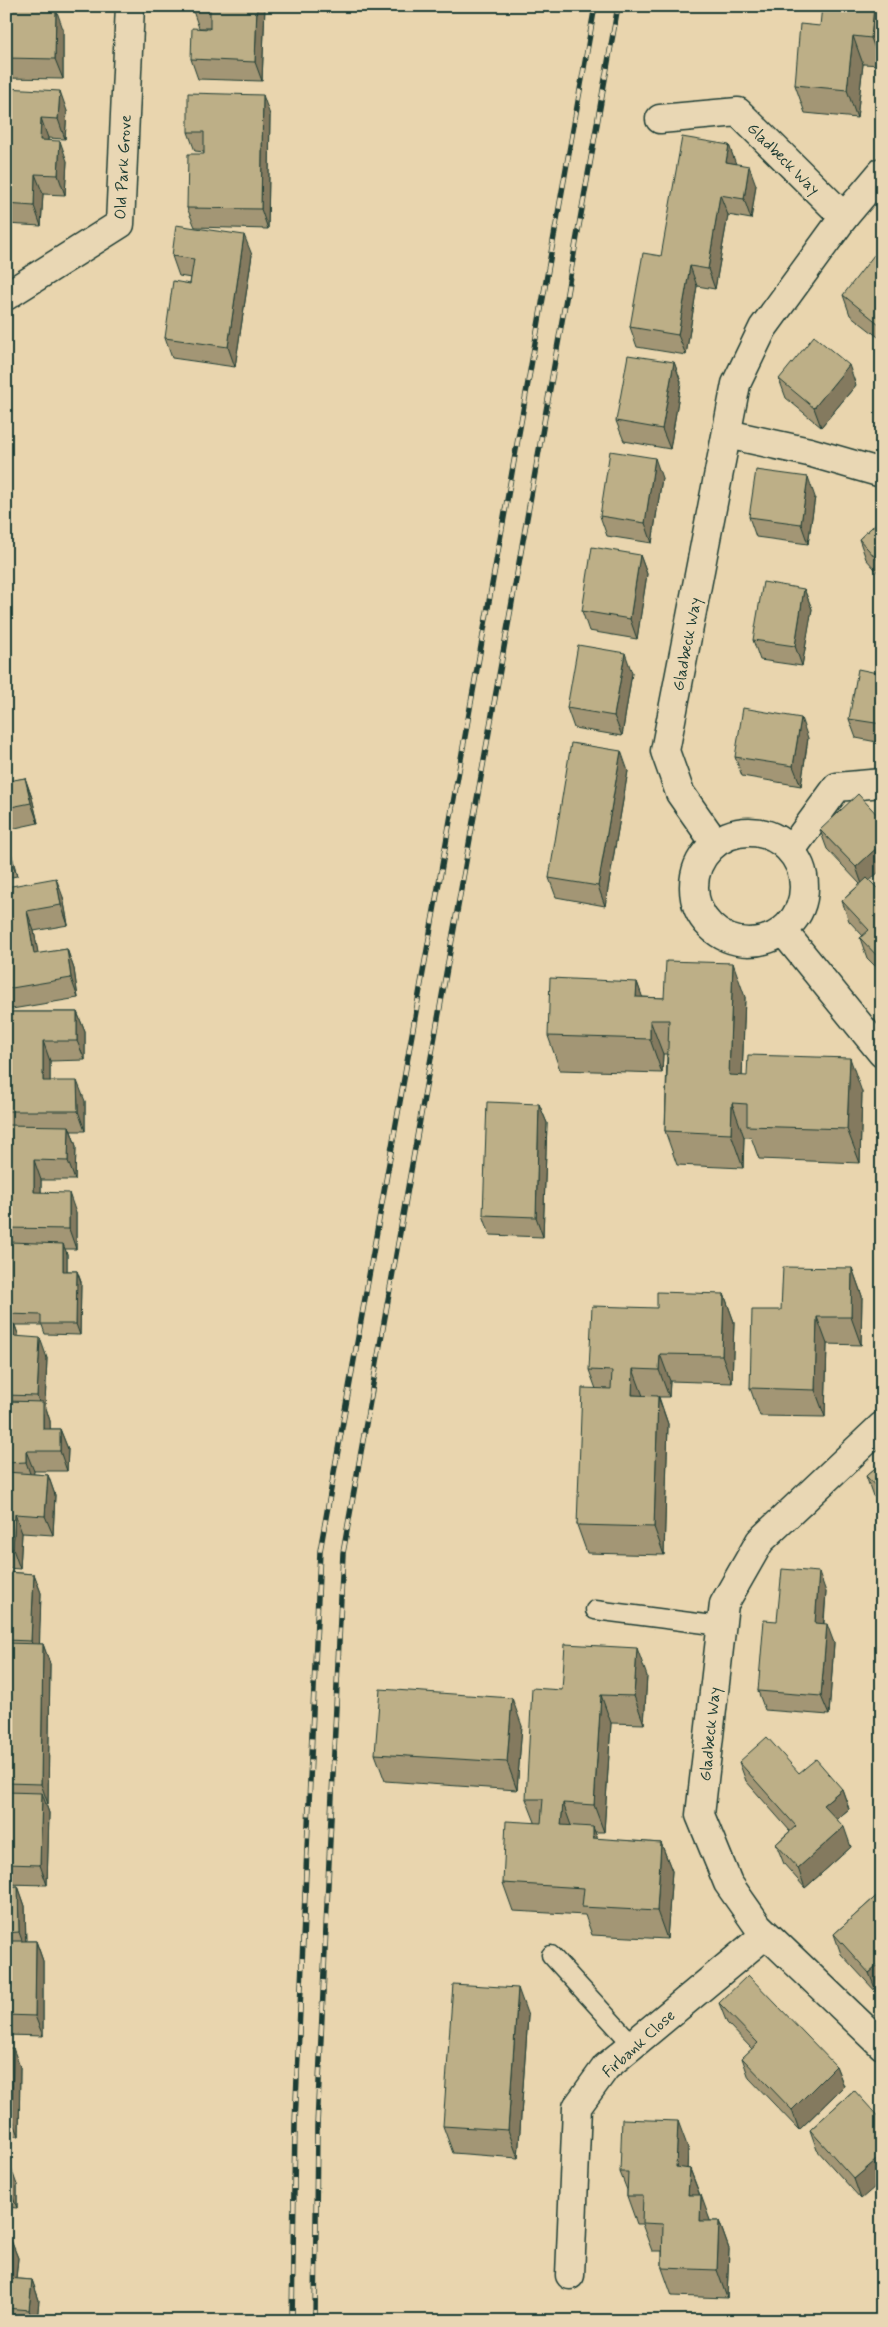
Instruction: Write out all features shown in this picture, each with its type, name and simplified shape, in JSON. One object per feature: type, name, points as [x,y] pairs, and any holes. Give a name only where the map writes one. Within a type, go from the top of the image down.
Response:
[{"type":"street","name":"Old Park Grove","points":[[6,296],[120,224],[130,6]]},
{"type":"street","name":"Gladbeck Way","points":[[660,119],[738,112],[844,218]]},
{"type":"street","name":"Gladbeck Way","points":[[715,842],[680,793],[665,751],[736,384],[763,328],[844,218],[882,172]]},
{"type":"street","points":[[727,434],[809,452],[882,473]]},
{"type":"street","points":[[791,850],[837,787],[882,783]]},
{"type":"street","points":[[754,832],[772,836],[791,850],[801,867],[804,890],[800,909],[783,931],[766,940],[747,943],[734,941],[717,934],[701,916],[694,898],[694,875],[702,857],[715,842],[732,834],[754,832]]},
{"type":"street","points":[[783,931],[882,1053]]},
{"type":"street","name":"Gladbeck Way","points":[[880,2039],[765,1935],[728,1883],[700,1815],[724,1604],[760,1541],[882,1426]]},
{"type":"street","name":"Firbank Close","points":[[570,2275],[578,2107],[606,2067],[765,1935]]},
{"type":"lane","points":[[595,1610],[721,1626]]},
{"type":"lane","points":[[551,1955],[633,2045]]},
{"type":"building","points":[[6,6],[37,6],[37,9],[56,9],[55,59],[6,58]]},
{"type":"building","points":[[192,6],[257,6],[255,62],[191,59],[192,28],[210,29],[210,8],[192,8]]},
{"type":"building","points":[[822,6],[874,6],[871,38],[853,36],[847,90],[795,85],[800,24],[820,26]]},
{"type":"building","points":[[6,88],[60,91],[58,119],[41,118],[40,140],[60,141],[58,175],[35,174],[34,206],[6,204]]},
{"type":"building","points":[[188,93],[263,95],[261,209],[187,208],[188,154],[204,154],[204,132],[188,132]]},
{"type":"building","points":[[682,137],[729,145],[726,162],[749,166],[744,199],[720,195],[708,269],[690,266],[678,335],[630,327],[643,253],[661,256]]},
{"type":"building","points":[[176,225],[244,235],[228,347],[165,338],[173,281],[190,284],[194,259],[172,256]]},
{"type":"building","points":[[874,255],[882,261],[882,320],[879,324],[843,295]]},
{"type":"building","points":[[814,336],[849,365],[814,408],[779,379]]},
{"type":"building","points":[[628,355],[674,362],[662,429],[616,421]]},
{"type":"building","points":[[610,451],[655,458],[645,523],[600,516]]},
{"type":"building","points":[[756,470],[808,477],[801,524],[749,517]]},
{"type":"building","points":[[882,518],[882,565],[859,539]]},
{"type":"building","points":[[592,547],[640,555],[630,619],[582,611]]},
{"type":"building","points":[[763,582],[804,589],[795,646],[753,640]]},
{"type":"building","points":[[578,645],[625,653],[614,716],[567,708]]},
{"type":"building","points":[[858,669],[882,674],[882,724],[849,719]]},
{"type":"building","points":[[743,708],[801,718],[793,766],[735,757]]},
{"type":"building","points":[[571,743],[621,751],[598,886],[549,878]]},
{"type":"building","points":[[6,772],[8,781],[25,778],[31,803],[6,808]]},
{"type":"building","points":[[858,794],[882,820],[882,843],[856,867],[820,830]]},
{"type":"building","points":[[6,843],[9,856],[6,857]]},
{"type":"building","points":[[56,878],[61,905],[27,911],[34,954],[67,949],[71,978],[6,989],[6,887]]},
{"type":"building","points":[[867,878],[882,893],[882,961],[860,938],[869,930],[842,901]]},
{"type":"building","points":[[666,961],[733,963],[729,1075],[747,1076],[748,1055],[850,1058],[847,1129],[747,1126],[747,1104],[732,1103],[731,1134],[665,1131],[669,1020],[650,1020],[650,1039],[548,1036],[550,978],[637,982],[636,997],[664,998]]},
{"type":"building","points":[[6,1012],[77,1012],[77,1041],[43,1041],[43,1081],[77,1081],[78,1111],[6,1111]]},
{"type":"building","points":[[487,1102],[539,1104],[536,1217],[483,1215]]},
{"type":"building","points":[[6,1125],[69,1126],[68,1161],[34,1160],[34,1192],[69,1193],[69,1229],[6,1228]]},
{"type":"building","points":[[10,1242],[63,1244],[63,1271],[77,1271],[76,1324],[41,1324],[41,1315],[6,1314],[6,1275],[10,1275]]},
{"type":"building","points":[[783,1267],[852,1268],[851,1317],[817,1317],[815,1390],[750,1388],[752,1310],[781,1310]]},
{"type":"building","points":[[657,1292],[724,1294],[722,1355],[660,1354],[659,1370],[633,1369],[632,1395],[658,1396],[654,1527],[577,1525],[582,1388],[611,1389],[612,1371],[589,1370],[592,1306],[657,1308]]},
{"type":"building","points":[[6,1324],[14,1324],[14,1336],[40,1338],[37,1396],[6,1395]]},
{"type":"building","points":[[6,1401],[43,1402],[43,1429],[60,1429],[60,1451],[26,1451],[26,1462],[6,1463]]},
{"type":"building","points":[[882,1462],[882,1493],[866,1476]]},
{"type":"building","points":[[6,1472],[48,1475],[45,1516],[15,1514],[13,1549],[6,1549]]},
{"type":"building","points":[[782,1569],[819,1572],[815,1623],[827,1624],[821,1696],[758,1691],[764,1620],[777,1621]]},
{"type":"building","points":[[6,1572],[34,1574],[31,1641],[6,1640]]},
{"type":"building","points":[[6,1643],[43,1644],[41,1784],[6,1783]]},
{"type":"building","points":[[565,1644],[637,1648],[634,1696],[601,1695],[594,1805],[563,1803],[561,1825],[593,1827],[593,1838],[661,1843],[657,1911],[582,1907],[584,1888],[503,1883],[506,1821],[541,1823],[543,1799],[526,1799],[532,1688],[562,1690]]},
{"type":"building","points":[[380,1689],[512,1698],[507,1762],[375,1754]]},
{"type":"building","points":[[767,1737],[799,1773],[816,1759],[842,1789],[823,1805],[844,1827],[798,1868],[776,1844],[796,1826],[739,1762]]},
{"type":"building","points":[[6,1792],[42,1793],[40,1865],[6,1864]]},
{"type":"building","points":[[18,1886],[19,1932],[6,1933],[6,1887]]},
{"type":"building","points":[[882,1891],[882,1962],[869,1973],[834,1934]]},
{"type":"building","points":[[6,1941],[36,1941],[35,2016],[6,2015]]},
{"type":"building","points":[[748,1975],[836,2066],[792,2110],[742,2058],[758,2043],[719,2003]]},
{"type":"building","points":[[453,1984],[518,1988],[508,2130],[443,2126]]},
{"type":"building","points":[[6,2048],[13,2048],[12,2117],[6,2116]]},
{"type":"building","points":[[854,2090],[882,2121],[882,2155],[854,2179],[810,2130]]},
{"type":"building","points":[[622,2119],[678,2121],[676,2167],[690,2169],[688,2195],[701,2195],[700,2221],[719,2221],[717,2270],[662,2268],[663,2224],[642,2223],[643,2196],[627,2196],[628,2172],[620,2172]]},
{"type":"building","points":[[6,2165],[10,2165],[9,2188],[6,2188]]},
{"type":"building","points":[[6,2238],[10,2238],[7,2278],[32,2280],[29,2310],[6,2308]]},
{"type":"building","points":[[882,2292],[882,2321],[880,2321]]},
{"type":"railway","points":[[292,2321],[295,2124],[320,1551],[595,6]]},
{"type":"railway","points":[[315,2321],[317,2126],[343,1553],[618,6]]}]
